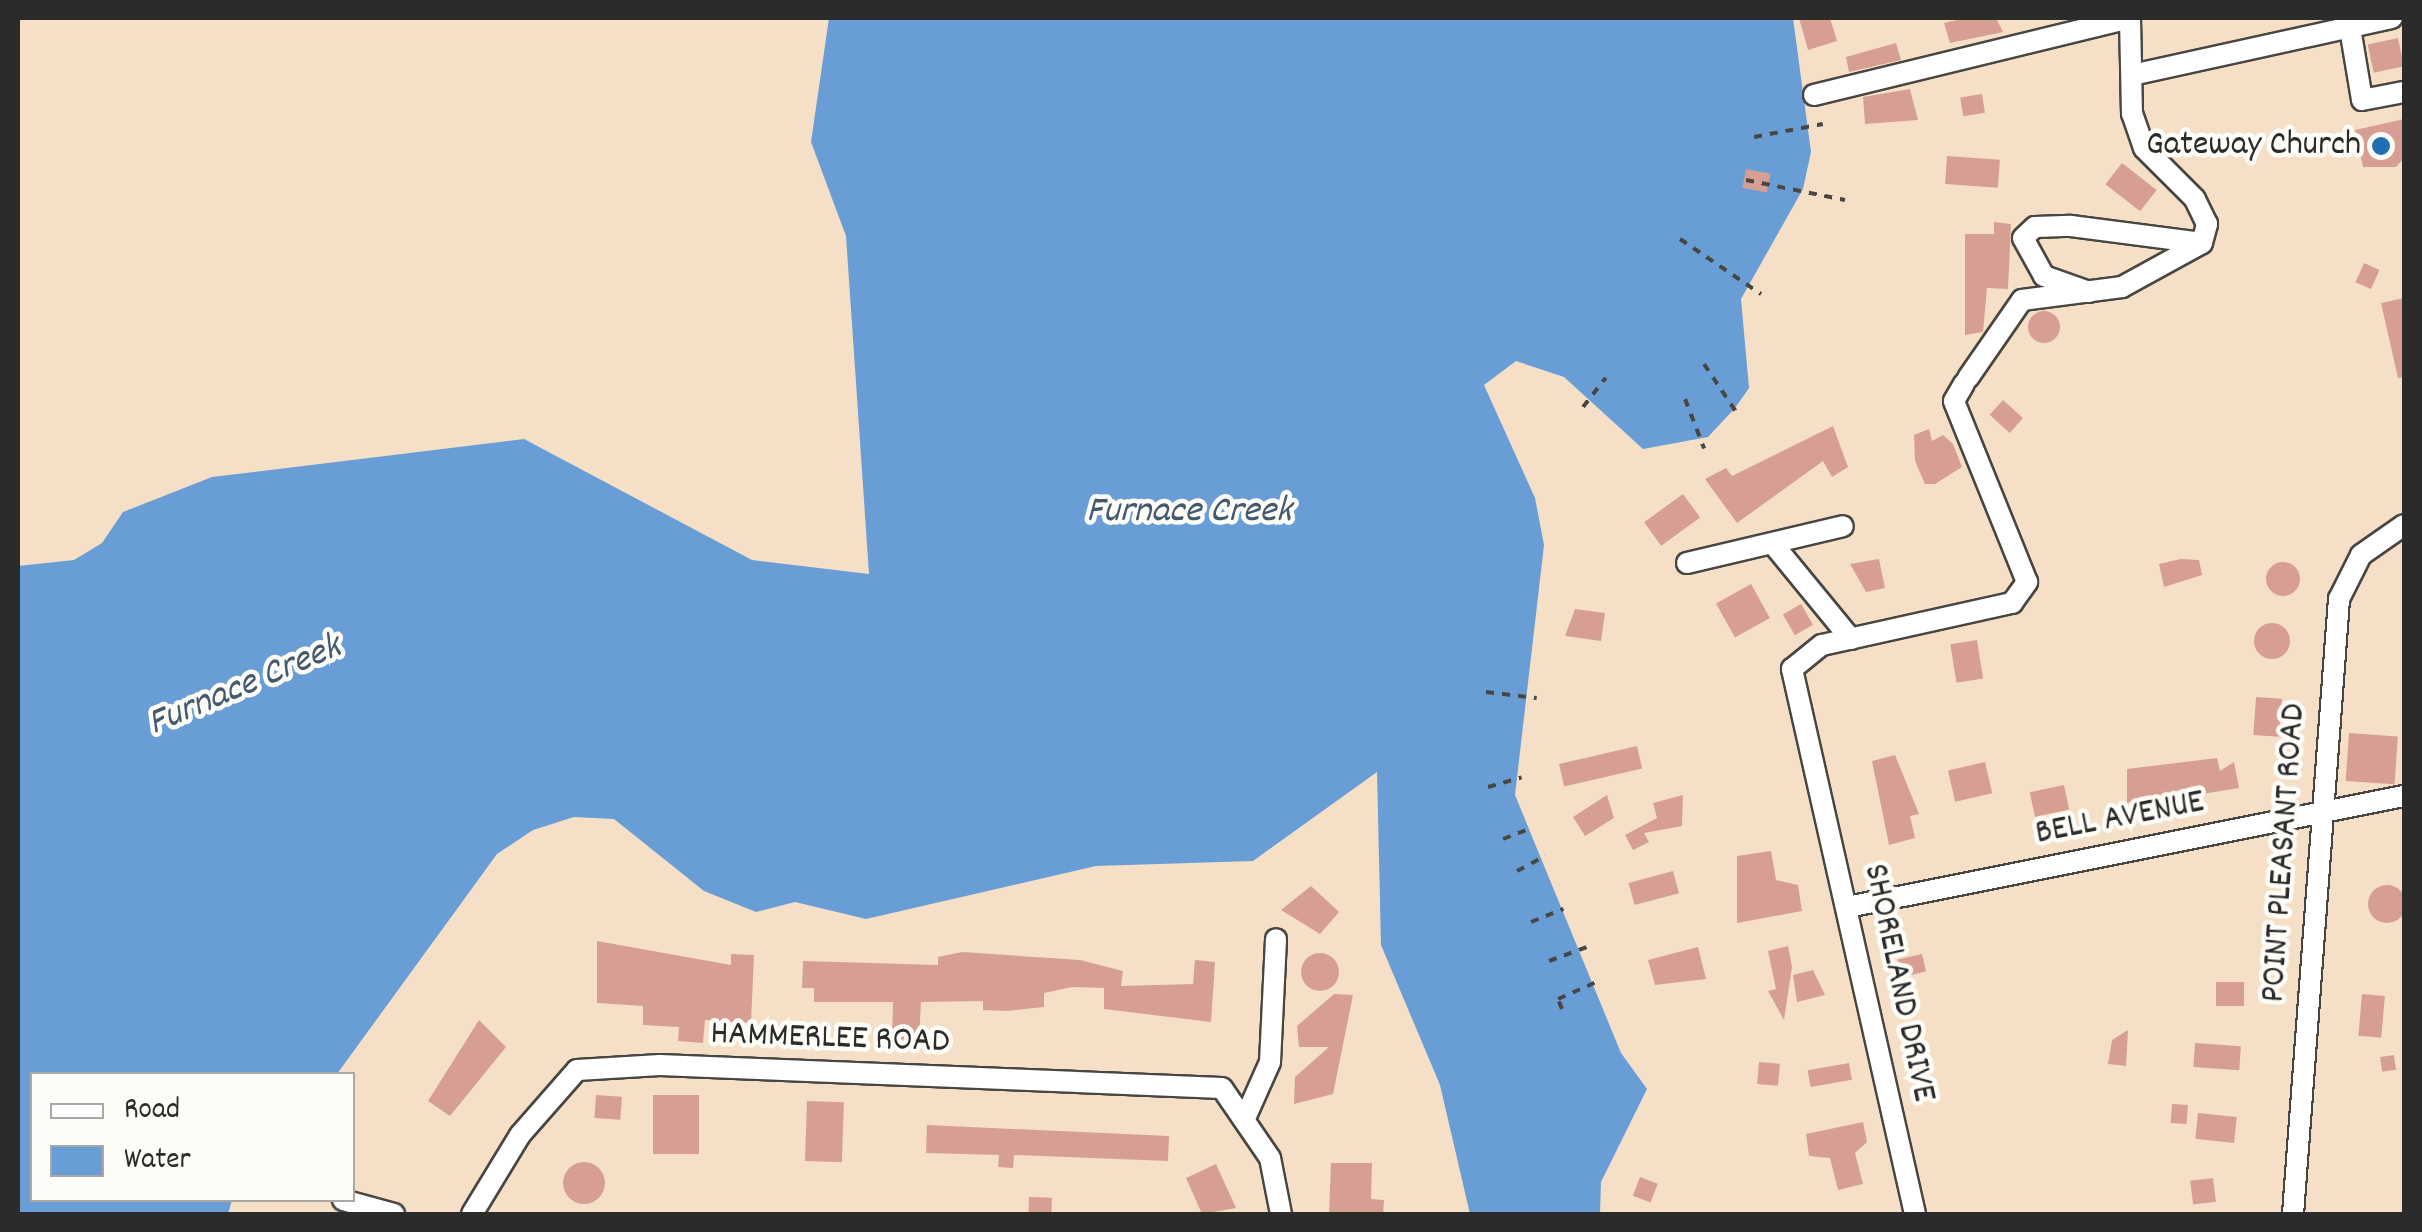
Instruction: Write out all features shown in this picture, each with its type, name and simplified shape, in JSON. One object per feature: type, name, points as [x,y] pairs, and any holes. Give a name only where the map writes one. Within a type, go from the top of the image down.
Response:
[{"type":"street","points":[[1773,544],[1851,639],[2012,602],[2027,582],[1954,401],[2022,300],[2090,294],[2169,266],[2202,243],[2208,224],[2195,199],[2144,148],[2132,75],[2130,18],[1814,95]]},
{"type":"street","points":[[2132,75],[2392,18]]},
{"type":"street","points":[[2350,28],[2362,100],[2404,92]]},
{"type":"street","points":[[2090,294],[2044,276],[2023,238],[2035,227],[2071,226],[2202,243]]},
{"type":"street","name":"POINT PLEASANT ROAD","points":[[2293,1214],[2320,812],[2339,599],[2361,555],[2404,525]]},
{"type":"street","points":[[1687,563],[1844,526]]},
{"type":"street","name":"SHORELAND DRIVE","points":[[1851,639],[1795,659],[1915,1214]]},
{"type":"street","name":"BELL AVENUE","points":[[1848,907],[2404,796]]},
{"type":"street","points":[[1276,939],[1270,1062],[1246,1116],[1270,1158],[1281,1214]]},
{"type":"street","name":"HAMMERLEE ROAD","points":[[472,1214],[564,1081],[605,1065],[1222,1088],[1246,1116]]},
{"type":"street","points":[[350,1202],[394,1214]]},
{"type":"path","points":[[1754,137],[1822,124]]},
{"type":"path","points":[[1746,180],[1845,200]]},
{"type":"path","points":[[1680,239],[1761,294]]},
{"type":"path","points":[[1704,364],[1739,416]]},
{"type":"path","points":[[1583,406],[1606,378]]},
{"type":"path","points":[[1684,399],[1704,448]]},
{"type":"path","points":[[1486,692],[1537,698]]},
{"type":"path","points":[[1488,787],[1522,777]]},
{"type":"path","points":[[1503,839],[1532,828]]},
{"type":"path","points":[[1517,871],[1545,856]]},
{"type":"path","points":[[1531,922],[1564,908]]},
{"type":"path","points":[[1548,961],[1587,947]]},
{"type":"path","points":[[1562,1008],[1558,999],[1600,980]]},
{"type":"water","name":"Furnace Creek","points":[[829,18],[1793,18],[1811,152],[1803,189],[1741,299],[1749,388],[1735,408],[1708,437],[1643,449],[1564,377],[1516,361],[1484,385],[1535,498],[1544,545],[1515,795],[1621,1053],[1647,1089],[1601,1182],[1600,1214],[1470,1214],[1440,1085],[1381,945],[1377,772],[1253,861],[1096,866],[866,919],[795,902],[756,912],[704,891],[614,819],[574,817],[533,830],[497,854],[338,1072],[30,1072],[30,1202],[231,1202],[228,1214],[18,1214],[18,566],[74,560],[102,543],[123,512],[212,477],[524,439],[752,560],[869,574],[846,236],[811,142]]},
{"type":"building","points":[[1799,18],[1830,18],[1837,41],[1808,50]]},
{"type":"building","points":[[1996,18],[2003,32],[1950,43],[1944,23]]},
{"type":"building","points":[[2398,38],[2404,66],[2374,73],[2368,44]]},
{"type":"building","points":[[1896,43],[1901,60],[1849,72],[1846,57]]},
{"type":"building","points":[[1910,89],[1918,120],[1865,124],[1863,97]]},
{"type":"building","points":[[1982,94],[1985,113],[1963,116],[1960,97]]},
{"type":"building","name":"Gateway Church","points":[[2404,119],[2404,158],[2396,167],[2363,167],[2355,130]]},
{"type":"building","points":[[1947,156],[2000,160],[1998,188],[1945,184]]},
{"type":"building","points":[[2122,163],[2157,190],[2140,211],[2105,184]]},
{"type":"building","points":[[1746,169],[1771,174],[1767,192],[1742,188]]},
{"type":"building","points":[[1994,222],[2011,224],[2008,289],[1987,288],[1983,332],[1965,335],[1965,234],[1994,234]]},
{"type":"building","points":[[2364,263],[2380,270],[2371,289],[2355,282]]},
{"type":"building","points":[[2404,298],[2404,377],[2398,378],[2381,303]]},
{"type":"building","points":[[2044,311],[2056,315],[2060,327],[2056,339],[2044,343],[2032,339],[2028,327],[2032,315]]},
{"type":"building","points":[[2003,400],[2023,418],[2010,433],[1990,415]]},
{"type":"building","points":[[1833,426],[1848,467],[1832,477],[1823,461],[1737,523],[1705,479],[1726,468],[1732,476]]},
{"type":"building","points":[[1929,429],[1932,441],[1943,435],[1953,444],[1962,467],[1935,484],[1925,484],[1915,461],[1914,435]]},
{"type":"building","points":[[1683,494],[1700,517],[1661,546],[1644,522]]},
{"type":"building","points":[[1879,559],[1885,588],[1866,592],[1850,564]]},
{"type":"building","points":[[2199,560],[2202,575],[2164,587],[2159,564]]},
{"type":"building","points":[[2283,562],[2295,567],[2300,579],[2295,591],[2283,596],[2271,591],[2266,579],[2271,567]]},
{"type":"building","points":[[1751,584],[1770,618],[1735,638],[1716,603]]},
{"type":"building","points":[[1801,604],[1813,625],[1795,635],[1783,614]]},
{"type":"building","points":[[1575,609],[1605,613],[1601,641],[1565,636]]},
{"type":"building","points":[[2272,623],[2284,629],[2290,641],[2284,653],[2272,659],[2260,653],[2254,641],[2260,629]]},
{"type":"building","points":[[1977,640],[1983,679],[1956,683],[1950,644]]},
{"type":"building","points":[[2256,697],[2282,699],[2279,737],[2253,735]]},
{"type":"building","points":[[2349,733],[2398,736],[2395,784],[2346,781]]},
{"type":"building","points":[[1637,746],[1642,768],[1564,786],[1559,764]]},
{"type":"building","points":[[1895,755],[1919,814],[1910,816],[1915,838],[1889,845],[1872,761]]},
{"type":"building","points":[[2217,758],[2220,771],[2234,762],[2239,788],[2202,794],[2200,785],[2127,803],[2127,769]]},
{"type":"building","points":[[1985,762],[1992,793],[1955,802],[1948,771]]},
{"type":"building","points":[[2064,785],[2069,809],[2035,817],[2030,792]]},
{"type":"building","points":[[1607,795],[1614,818],[1585,836],[1573,817]]},
{"type":"building","points":[[1683,795],[1682,826],[1644,833],[1649,842],[1633,850],[1625,835],[1657,818],[1653,803]]},
{"type":"building","points":[[1771,851],[1776,880],[1798,885],[1802,911],[1737,923],[1737,856]]},
{"type":"building","points":[[1673,871],[1679,893],[1635,905],[1629,883]]},
{"type":"building","points":[[2387,885],[2400,891],[2406,904],[2400,917],[2387,923],[2374,917],[2368,904],[2374,891]]},
{"type":"building","points":[[1311,886],[1339,912],[1320,934],[1281,910]]},
{"type":"building","points":[[597,941],[731,965],[731,954],[754,955],[751,1023],[705,1020],[703,1043],[678,1041],[679,1027],[643,1025],[643,1006],[597,1003]]},
{"type":"building","points":[[1788,946],[1792,967],[1784,1020],[1768,991],[1776,989],[1768,951]]},
{"type":"building","points":[[1698,947],[1706,979],[1655,985],[1648,960]]},
{"type":"building","points":[[962,952],[1080,960],[1123,971],[1121,986],[1193,984],[1195,960],[1215,962],[1211,1022],[1104,1009],[1104,988],[1072,987],[1044,993],[1044,1007],[1006,1011],[983,1010],[983,1001],[921,1002],[919,1040],[892,1039],[893,1002],[814,1002],[814,988],[802,988],[803,961],[938,965],[938,957]]},
{"type":"building","points":[[1320,953],[1334,958],[1339,972],[1334,986],[1320,991],[1306,986],[1301,972],[1306,958]]},
{"type":"building","points":[[1922,954],[1926,972],[1902,977],[1898,960]]},
{"type":"building","points":[[1813,970],[1825,995],[1797,1002],[1793,975]]},
{"type":"building","points":[[2216,982],[2244,982],[2244,1006],[2216,1006]]},
{"type":"building","points":[[1334,994],[1353,995],[1333,1094],[1294,1104],[1295,1077],[1329,1047],[1299,1047],[1297,1026]]},
{"type":"building","points":[[2362,994],[2385,996],[2381,1038],[2358,1036]]},
{"type":"building","points":[[479,1020],[506,1047],[450,1116],[428,1101]]},
{"type":"building","points":[[2128,1030],[2126,1066],[2108,1064],[2112,1040]]},
{"type":"building","points":[[2195,1043],[2241,1046],[2239,1070],[2193,1067]]},
{"type":"building","points":[[2394,1055],[2396,1070],[2382,1072],[2380,1057]]},
{"type":"building","points":[[1759,1062],[1780,1064],[1778,1086],[1757,1084]]},
{"type":"building","points":[[1849,1063],[1852,1080],[1811,1087],[1808,1070]]},
{"type":"building","points":[[596,1095],[622,1097],[620,1120],[594,1118]]},
{"type":"building","points":[[653,1095],[699,1095],[699,1154],[653,1154]]},
{"type":"building","points":[[807,1101],[844,1102],[842,1162],[805,1161]]},
{"type":"building","points":[[2172,1104],[2188,1105],[2187,1124],[2171,1123]]},
{"type":"building","points":[[2198,1113],[2237,1117],[2234,1143],[2195,1139]]},
{"type":"building","points":[[1863,1122],[1867,1142],[1855,1153],[1863,1184],[1838,1190],[1830,1158],[1809,1156],[1806,1134]]},
{"type":"building","points":[[927,1125],[1169,1136],[1168,1161],[1014,1155],[1013,1168],[998,1167],[999,1155],[926,1153]]},
{"type":"building","points":[[584,1162],[599,1168],[605,1183],[599,1198],[584,1204],[569,1198],[563,1183],[569,1168]]},
{"type":"building","points":[[1331,1163],[1372,1163],[1371,1199],[1384,1200],[1383,1214],[1329,1214]]},
{"type":"building","points":[[1216,1164],[1236,1208],[1202,1214],[1186,1178]]},
{"type":"building","points":[[1640,1177],[1658,1184],[1651,1202],[1633,1196]]},
{"type":"building","points":[[2213,1178],[2216,1202],[2193,1205],[2190,1181]]},
{"type":"building","points":[[1029,1197],[1052,1198],[1051,1214],[1028,1214]]},
{"type":"place","name":"Gateway Church","points":[[2381,146]]}]
